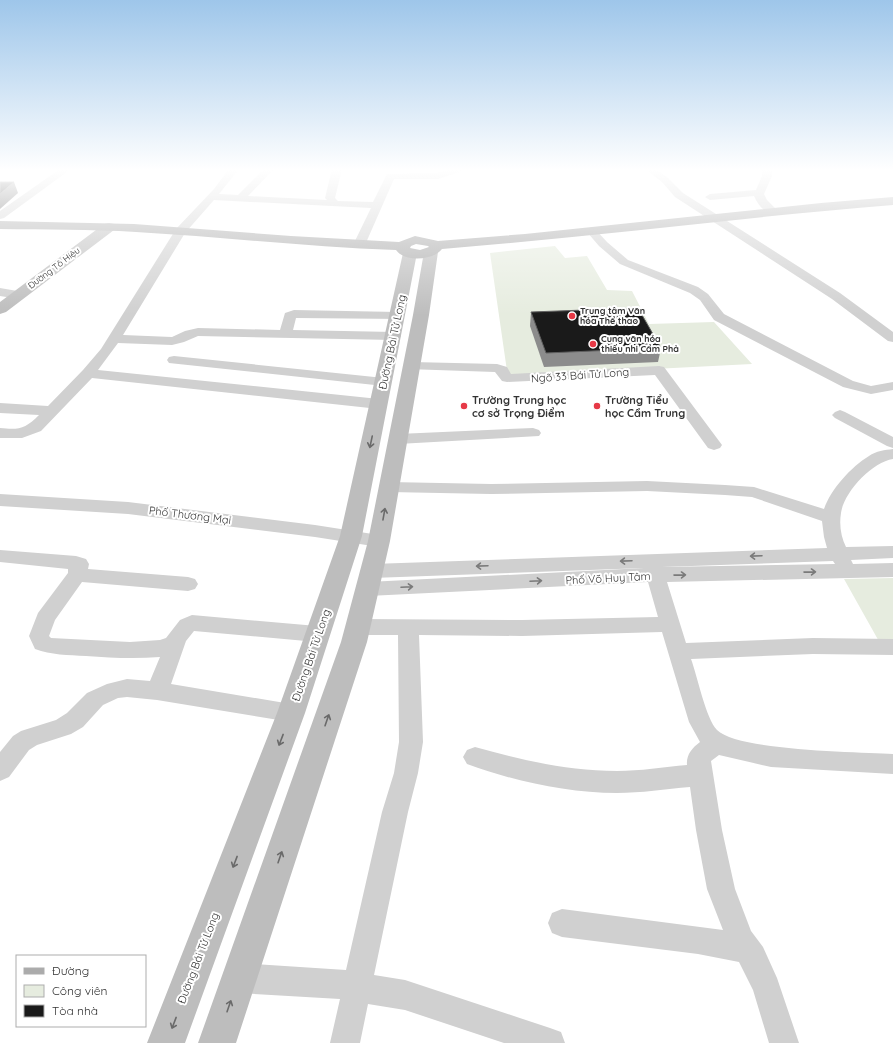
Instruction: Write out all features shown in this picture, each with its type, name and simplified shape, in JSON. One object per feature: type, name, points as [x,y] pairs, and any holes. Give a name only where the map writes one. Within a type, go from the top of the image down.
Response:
[{"type":"main road","points":[[0,225],[109,227],[180,231],[420,249],[716,218]]},
{"type":"street","points":[[0,434],[29,432],[35,428],[88,373],[114,339],[180,231],[193,218]]},
{"type":"street","points":[[359,245],[372,218]]},
{"type":"street","points":[[713,218],[836,296],[893,338]]},
{"type":"street","name":"Đường Tô Hiệu","points":[[0,309],[109,227]]},
{"type":"street","points":[[592,232],[603,244],[624,262],[694,290],[704,297],[719,317],[804,362],[848,384],[861,388],[871,390],[893,386]]},
{"type":"street","name":"Đường Bái Tử Long","points":[[166,1043],[291,713],[351,536],[380,400],[404,322],[420,249]]},
{"type":"street","points":[[0,292],[19,294]]},
{"type":"street","points":[[285,334],[290,316],[294,314],[404,322]]},
{"type":"street","points":[[114,339],[172,341],[181,339],[187,333],[198,332],[285,334],[404,322]]},
{"type":"street","name":"Đường Bái Tử Long","points":[[216,1043],[358,627],[380,541],[412,366],[404,322]]},
{"type":"street","points":[[174,360],[380,400],[400,426],[533,433]]},
{"type":"street","name":"Ngõ 33 Bái Tử Long","points":[[412,366],[497,368],[502,370],[507,378],[660,370],[714,445]]},
{"type":"street","points":[[88,373],[380,400]]},
{"type":"street","points":[[0,408],[52,411]]},
{"type":"street","points":[[840,415],[893,444]]},
{"type":"street","points":[[848,571],[838,554],[834,543],[831,518],[833,506],[847,484],[862,468],[876,459],[893,454]]},
{"type":"street","points":[[389,487],[491,490],[647,486],[754,492],[831,518]]},
{"type":"street","name":"Phố Thương Mại","points":[[0,500],[128,508],[380,541]]},
{"type":"street","name":"Phố Võ Huy Tâm","points":[[370,580],[653,568],[838,554],[893,552]]},
{"type":"street","points":[[0,556],[76,563],[79,566],[78,574],[45,618],[39,636],[42,643],[50,646],[142,650],[170,646],[176,641]]},
{"type":"street","points":[[653,568],[700,722],[709,737],[726,747],[771,757],[893,764]]},
{"type":"street","name":"Phố Võ Huy Tâm","points":[[653,568],[848,571],[893,570]]},
{"type":"street","points":[[78,574],[188,584]]},
{"type":"street","points":[[336,579],[370,580]]},
{"type":"street","points":[[157,691],[176,641],[181,630],[186,625],[192,623],[317,634]]},
{"type":"street","points":[[358,627],[522,628],[670,624]]},
{"type":"street","points":[[345,1043],[411,742],[408,628]]},
{"type":"street","points":[[678,651],[813,646],[893,647]]},
{"type":"street","points":[[0,770],[21,743],[29,738],[43,735],[69,724],[75,720],[95,699],[115,690],[127,688],[157,691],[291,713]]},
{"type":"street","points":[[718,742],[701,755],[699,762],[700,775],[721,889],[741,941],[753,957],[767,988],[784,1043]]},
{"type":"street","points":[[475,757],[536,774],[590,781],[618,782],[700,775]]},
{"type":"street","points":[[562,923],[698,940],[748,949]]},
{"type":"street","points":[[239,978],[358,986],[405,995],[550,1043]]},
{"type":"green space","name":"Trung tâm Văn hóa Thể thao","points":[[555,246],[565,258],[587,256],[607,290],[632,291],[649,324],[714,322],[752,364],[516,376],[509,375],[507,371],[490,253]]},
{"type":"green space","points":[[893,578],[893,645],[881,645],[844,579]]},
{"type":"building","name":"Cung văn hóa thiếu nhi Cẩm Phả","points":[[638,308],[661,348],[546,353],[531,312]]},
{"type":"place","name":"Trung tâm Văn hóa Thể thao","points":[[572,316]]},
{"type":"place","name":"Cung văn hóa thiếu nhi Cẩm Phả","points":[[593,344]]},
{"type":"place","name":"Trường Trung học cơ sở Trọng Điểm","points":[[464,406]]},
{"type":"place","name":"Trường Tiểu học Cẩm Trung","points":[[597,406]]}]
